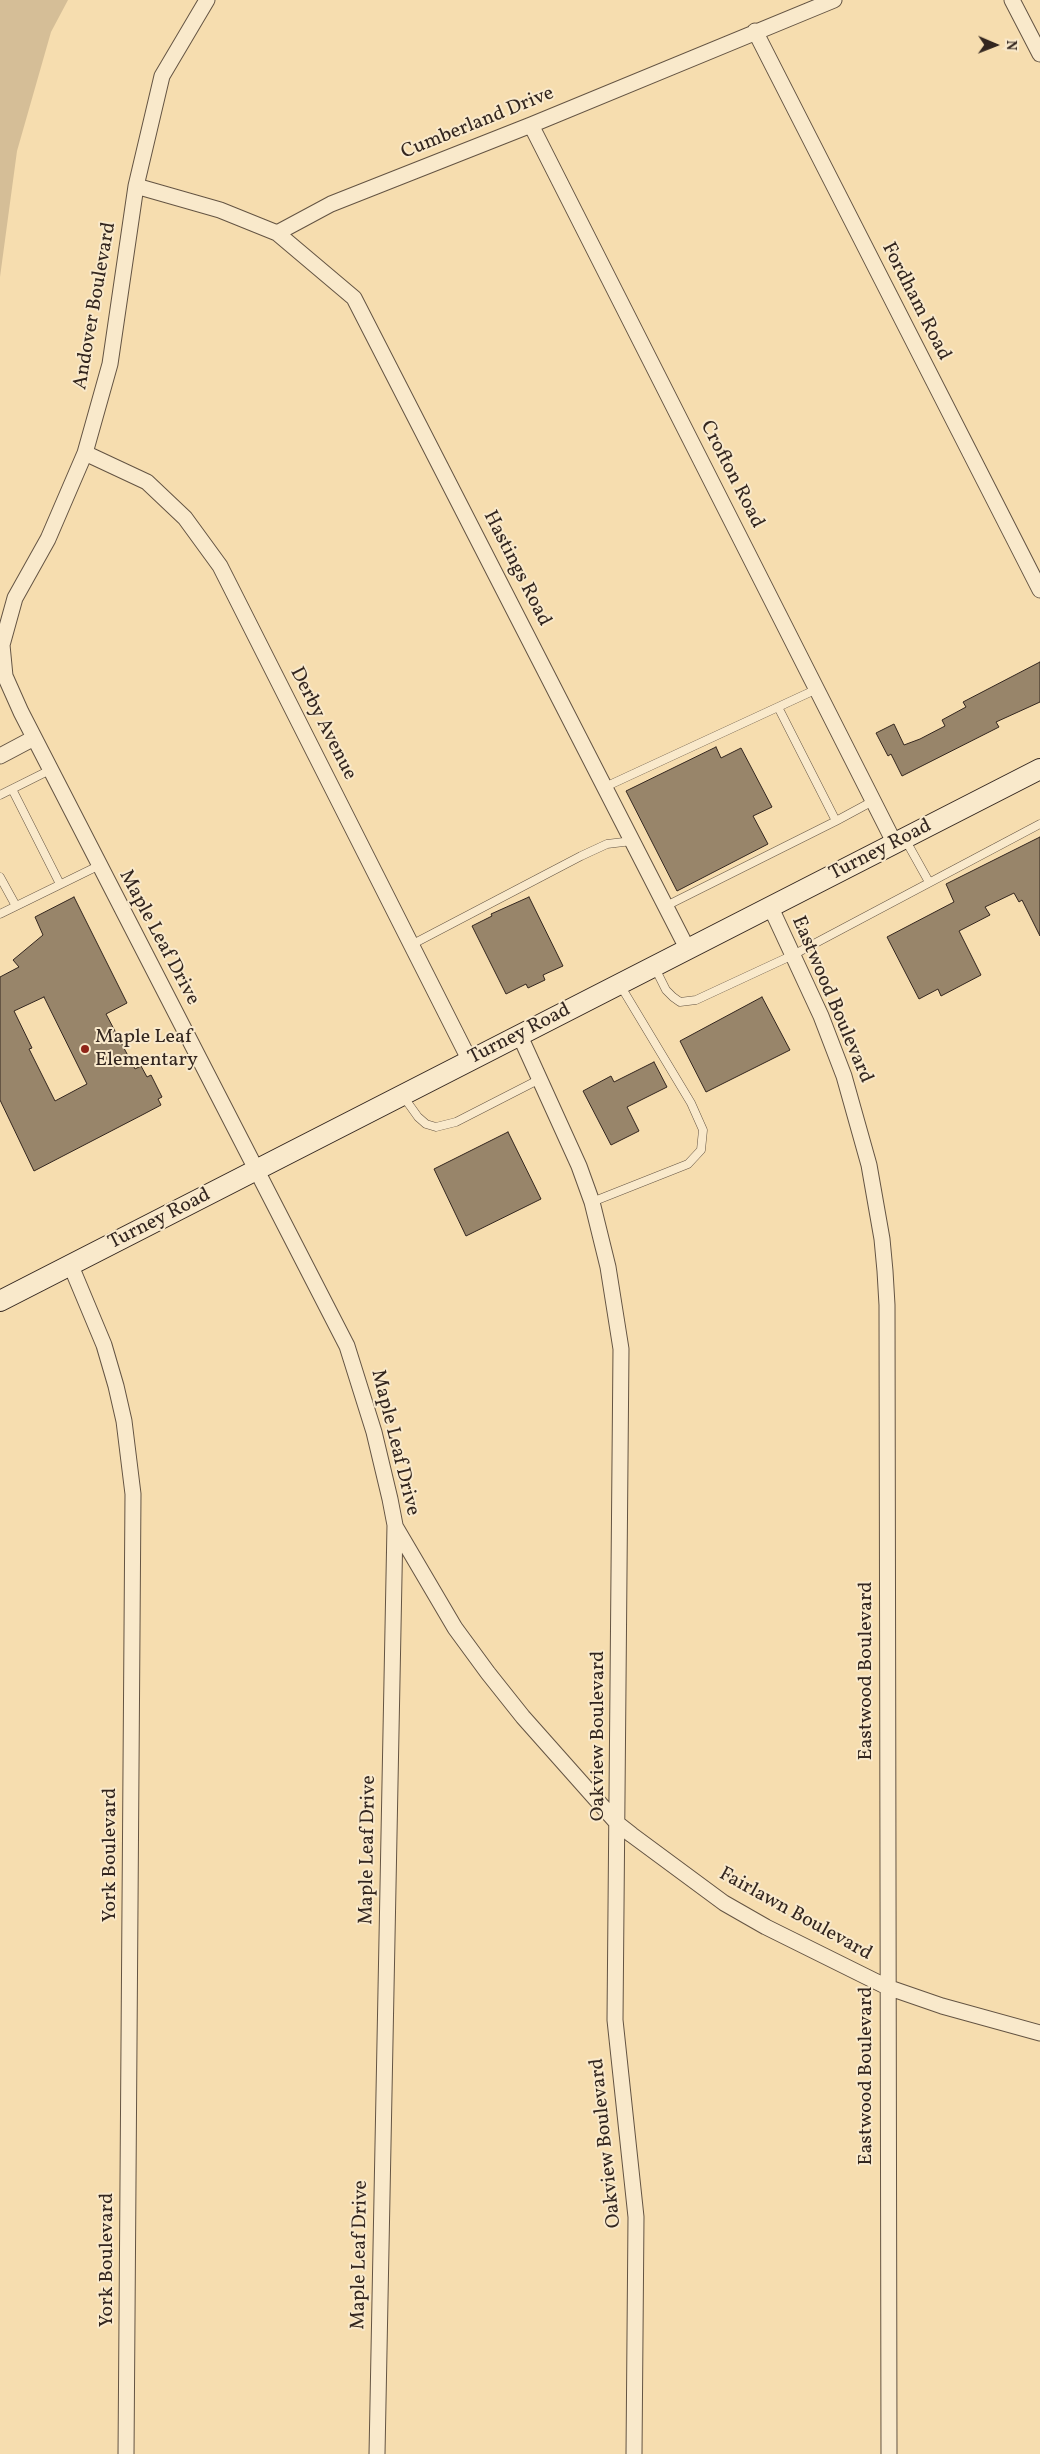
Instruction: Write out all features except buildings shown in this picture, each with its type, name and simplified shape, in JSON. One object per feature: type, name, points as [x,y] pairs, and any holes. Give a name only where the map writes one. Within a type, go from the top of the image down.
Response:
[{"type":"main road","name":"Turney Road","points":[[0,1301],[520,1036],[687,948],[771,908],[900,841],[1039,774]]},
{"type":"street","name":"Andover Boulevard","points":[[2,646],[15,598],[48,539],[85,453],[110,364],[136,186],[162,76],[207,0]]},
{"type":"street","name":"Cumberland Drive","points":[[277,233],[331,204],[531,125],[834,0]]},
{"type":"street","points":[[1012,0],[1040,54]]},
{"type":"street","name":"Fordham Road","points":[[755,31],[1040,590]]},
{"type":"street","name":"Crofton Road","points":[[531,125],[874,801],[900,841]]},
{"type":"street","points":[[136,186],[220,210],[277,233]]},
{"type":"street","name":"Hastings Road","points":[[277,233],[354,298],[687,948]]},
{"type":"street","name":"Derby Avenue","points":[[85,453],[147,482],[185,518],[220,566],[470,1061]]},
{"type":"street","name":"Maple Leaf Drive","points":[[2,646],[5,676],[34,738],[98,866],[347,1346],[374,1432],[395,1525],[377,2454]]},
{"type":"street","points":[[0,756],[34,738]]},
{"type":"street","name":"Eastwood Boulevard","points":[[771,908],[821,1016],[844,1076],[869,1165],[882,1239],[887,1305],[888,2454]]},
{"type":"street","name":"Oakview Boulevard","points":[[520,1036],[579,1166],[592,1202],[608,1267],[621,1349],[615,2020],[636,2217],[634,2454]]},
{"type":"street","name":"York Boulevard","points":[[71,1266],[104,1345],[116,1386],[124,1421],[133,1494],[126,2454]]},
{"type":"street","name":"Fairlawn Boulevard","points":[[395,1525],[455,1628],[488,1673],[523,1717],[618,1824],[724,1903],[766,1927],[887,1987],[942,2006],[1040,2033]]},
{"type":"lane","points":[[604,787],[817,689]]},
{"type":"lane","points":[[778,708],[836,821]]},
{"type":"lane","points":[[0,795],[50,770]]},
{"type":"lane","points":[[12,788],[60,884]]},
{"type":"lane","points":[[666,906],[874,801]]},
{"type":"lane","points":[[653,966],[666,990],[673,998],[680,1002],[689,1002],[793,955],[1040,824]]},
{"type":"lane","points":[[412,945],[581,856],[608,844],[632,841]]},
{"type":"lane","points":[[900,841],[929,882]]},
{"type":"lane","points":[[0,914],[98,866]]},
{"type":"lane","points":[[0,877],[16,906]]},
{"type":"lane","points":[[592,1202],[688,1164],[701,1150],[703,1130],[691,1103],[619,984]]},
{"type":"lane","points":[[403,1096],[418,1117],[426,1124],[436,1127],[456,1122],[540,1079]]},
{"type":"shaded area","points":[[0,0],[68,0],[51,32],[17,151],[0,277]]},
{"type":"place","name":"Maple Leaf Elementary","points":[[85,1049]]}]
